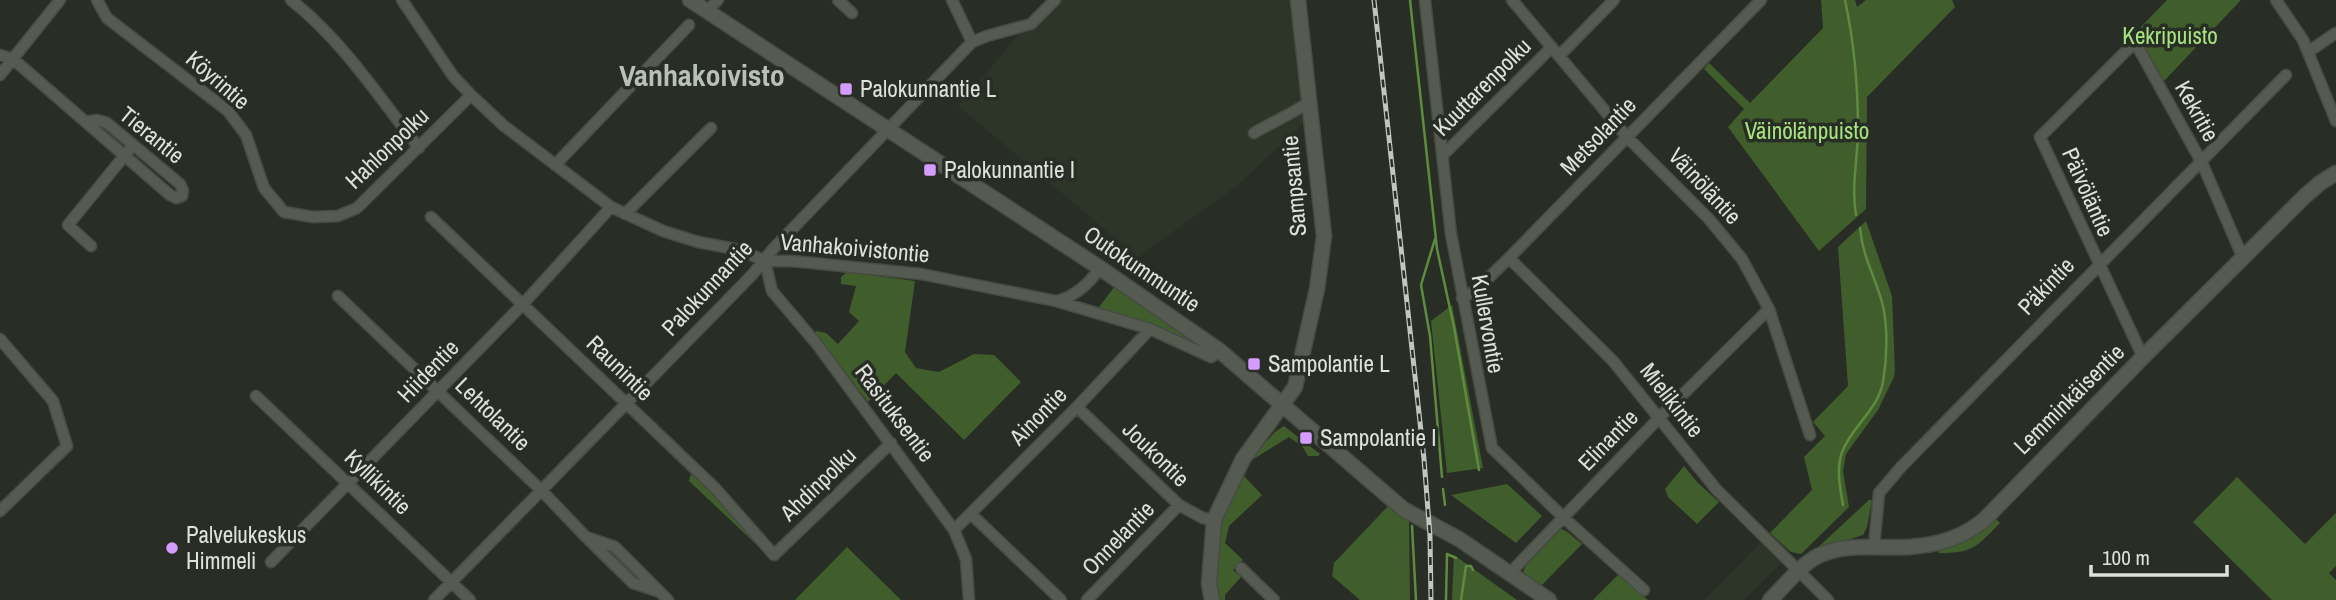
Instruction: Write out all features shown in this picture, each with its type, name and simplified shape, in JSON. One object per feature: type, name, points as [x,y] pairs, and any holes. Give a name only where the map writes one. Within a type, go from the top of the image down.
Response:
[{"type":"street","points":[[0,75],[61,0]]},
{"type":"street","name":"Köyrintie","points":[[97,0],[107,18],[228,111],[246,135],[264,188],[284,212]]},
{"type":"street","points":[[291,0],[309,14],[340,48],[419,148]]},
{"type":"street","points":[[405,5],[418,0]]},
{"type":"street","name":"Outokummuntie","points":[[690,0],[1100,268],[1220,351],[1404,509],[1459,539],[1549,600]]},
{"type":"street","points":[[707,11],[718,0]]},
{"type":"street","points":[[838,0],[852,13]]},
{"type":"street","points":[[952,0],[972,42]]},
{"type":"street","name":"Palokunnantie","points":[[433,600],[765,261],[773,249],[972,42],[1031,24],[1055,0]]},
{"type":"street","name":"Sampsantie","points":[[1214,520],[1243,459],[1295,387],[1317,289],[1324,236],[1298,0]]},
{"type":"street","name":"Kullervontie","points":[[1425,0],[1451,234],[1492,448],[1644,590]]},
{"type":"street","name":"Väinöläntie","points":[[1512,0],[1627,137],[1709,219],[1742,259],[1769,309],[1810,435]]},
{"type":"street","name":"Kuuttarenpolku","points":[[1443,155],[1614,0]]},
{"type":"street","name":"Metsolantie","points":[[1462,298],[1476,290],[1509,258],[1761,0]]},
{"type":"street","points":[[2276,0],[2303,40],[2336,121]]},
{"type":"street","name":"Vanhakoivistontie","points":[[405,5],[453,76],[471,96],[555,165],[625,215],[663,231],[698,242],[740,250],[765,261],[792,261],[921,274],[967,282],[1056,301],[1150,329],[1211,357],[1220,351]]},
{"type":"street","points":[[555,165],[689,25]]},
{"type":"street","points":[[2308,52],[2336,33]]},
{"type":"street","name":"Päivöläntie","points":[[2135,42],[2040,137],[2098,266],[2143,357]]},
{"type":"street","name":"Kekritie","points":[[2135,42],[2202,163],[2243,258]]},
{"type":"street","name":"Tierantie","points":[[0,55],[13,59],[170,195],[176,198],[182,196],[180,184],[107,122],[86,122]]},
{"type":"street","name":"Päkintie","points":[[1874,547],[1879,493],[1901,467],[2286,75]]},
{"type":"street","name":"Hahlonpolku","points":[[284,212],[313,217],[338,216],[357,208],[471,96]]},
{"type":"street","points":[[1254,133],[1309,103]]},
{"type":"street","points":[[625,215],[711,128]]},
{"type":"street","points":[[91,246],[68,225],[133,145]]},
{"type":"street","name":"Lemminkäisentie","points":[[1797,573],[1820,555],[1839,550],[1910,547],[1936,543],[1968,533],[1984,520],[2304,197],[2336,173]]},
{"type":"street","name":"Hiidentie","points":[[271,562],[523,304],[611,206]]},
{"type":"street","name":"Raunintie","points":[[431,217],[715,488],[774,555]]},
{"type":"street","name":"Mielikintie","points":[[1509,258],[1614,361],[1716,489],[1797,573],[1828,600]]},
{"type":"street","name":"Rasituksentie","points":[[765,261],[772,291],[816,343],[954,530],[966,559],[969,600]]},
{"type":"street","points":[[1056,301],[1078,292],[1100,268]]},
{"type":"street","name":"Lehtolantie","points":[[338,296],[439,390],[586,537],[615,547],[664,596]]},
{"type":"street","name":"Elinantie","points":[[1509,574],[1659,418],[1769,309]]},
{"type":"street","name":"Ainontie","points":[[954,530],[1077,407],[1150,329]]},
{"type":"street","points":[[0,339],[53,401],[67,446],[0,511]]},
{"type":"street","name":"Kyllikintie","points":[[256,396],[470,600]]},
{"type":"street","name":"Joukontie","points":[[1077,407],[1179,505],[1203,518],[1214,520]]},
{"type":"street","name":"Ahdinpolku","points":[[774,555],[891,443]]},
{"type":"street","name":"Onnelantie","points":[[1087,600],[1179,505]]},
{"type":"street","points":[[971,514],[1060,600]]},
{"type":"street","points":[[1212,600],[1209,584],[1214,520]]},
{"type":"street","points":[[1241,568],[1273,600]]},
{"type":"street","points":[[1770,600],[1797,573]]},
{"type":"shaded area","points":[[1048,0],[1294,0],[1306,121],[1237,186],[1138,257],[958,106]]},
{"type":"shaded area","points":[[1761,542],[1782,562],[1744,600],[1704,600]]},
{"type":"green space","name":"Väinölänpuisto","points":[[1821,0],[1855,0],[1857,7],[1866,0],[1952,0],[1955,7],[1867,97],[1866,209],[1819,251],[1728,127],[1744,109],[1704,69],[1709,63],[1750,103],[1823,28]]},
{"type":"green space","name":"Kekripuisto","points":[[2167,0],[2241,0],[2164,81],[2136,32]]},
{"type":"green space","points":[[1866,221],[1892,296],[1894,377],[1878,410],[1846,454],[1843,471],[1849,507],[1801,554],[1791,552],[1770,533],[1812,490],[1804,457],[1825,436],[1813,422],[1848,386],[1838,247]]},
{"type":"green space","points":[[847,272],[915,281],[905,352],[916,368],[939,372],[974,354],[994,355],[1021,382],[964,440],[896,373],[868,402],[815,333],[826,333],[838,344],[859,321],[849,312],[856,286],[841,284],[841,277]]},
{"type":"green space","points":[[1115,286],[1205,348],[1100,309]]},
{"type":"green space","points":[[1452,305],[1483,468],[1447,473],[1431,321]]},
{"type":"green space","points":[[1284,426],[1320,454],[1308,456],[1302,446],[1289,437],[1252,460],[1275,432]]},
{"type":"green space","points":[[1684,466],[1719,502],[1697,524],[1668,497],[1665,489]]},
{"type":"green space","points":[[694,474],[761,545],[759,547],[689,481]]},
{"type":"green space","points":[[1243,475],[1262,495],[1229,526],[1225,543],[1243,560],[1233,570],[1241,577],[1225,595],[1225,600],[1217,600],[1217,546],[1224,514]]},
{"type":"green space","points":[[2237,477],[2305,544],[2336,513],[2336,566],[2329,573],[2336,580],[2336,600],[2272,600],[2193,522]]},
{"type":"green space","points":[[1507,484],[1542,516],[1516,543],[1451,495]]},
{"type":"green space","points":[[1872,500],[1863,535],[1814,551]]},
{"type":"green space","points":[[1389,505],[1409,521],[1410,600],[1360,600],[1332,576],[1334,563]]},
{"type":"green space","points":[[1995,518],[2000,523],[1974,547],[1960,552],[1939,553],[1938,550],[1972,537]]},
{"type":"green space","points":[[1561,529],[1582,544],[1540,587],[1523,572],[1526,565]]},
{"type":"green space","points":[[847,547],[901,600],[795,600]]},
{"type":"green space","points":[[1454,555],[1517,600],[1452,600]]},
{"type":"green space","points":[[1618,575],[1648,600],[1593,600]]},
{"type":"waterway","points":[[1410,0],[1437,249],[1454,327],[1479,470]]},
{"type":"waterway","points":[[1845,0],[1857,97],[1858,140],[1854,193],[1856,215]]},
{"type":"waterway","points":[[1843,505],[1840,459],[1846,443],[1880,392],[1886,354],[1883,306],[1864,249],[1860,228]]},
{"type":"waterway","points":[[1435,239],[1421,285],[1430,336],[1442,477]]},
{"type":"waterway","points":[[1443,489],[1445,505]]},
{"type":"waterway","points":[[1412,526],[1416,600]]},
{"type":"waterway","points":[[1446,600],[1447,554],[1456,558]]},
{"type":"waterway","points":[[1461,600],[1466,566],[1471,566],[1473,570]]},
{"type":"railway","points":[[1374,0],[1424,459],[1430,536],[1431,600]]},
{"type":"place","name":"Palokunnantie L","points":[[846,89]]},
{"type":"place","name":"Palokunnantie I","points":[[930,170]]},
{"type":"place","name":"Sampolantie L","points":[[1254,364]]},
{"type":"place","name":"Sampolantie I","points":[[1306,438]]},
{"type":"place","name":"Palvelukeskus Himmeli","points":[[172,548]]},
{"type":"district","name":"Vanhakoivisto","points":[[702,76]]}]
